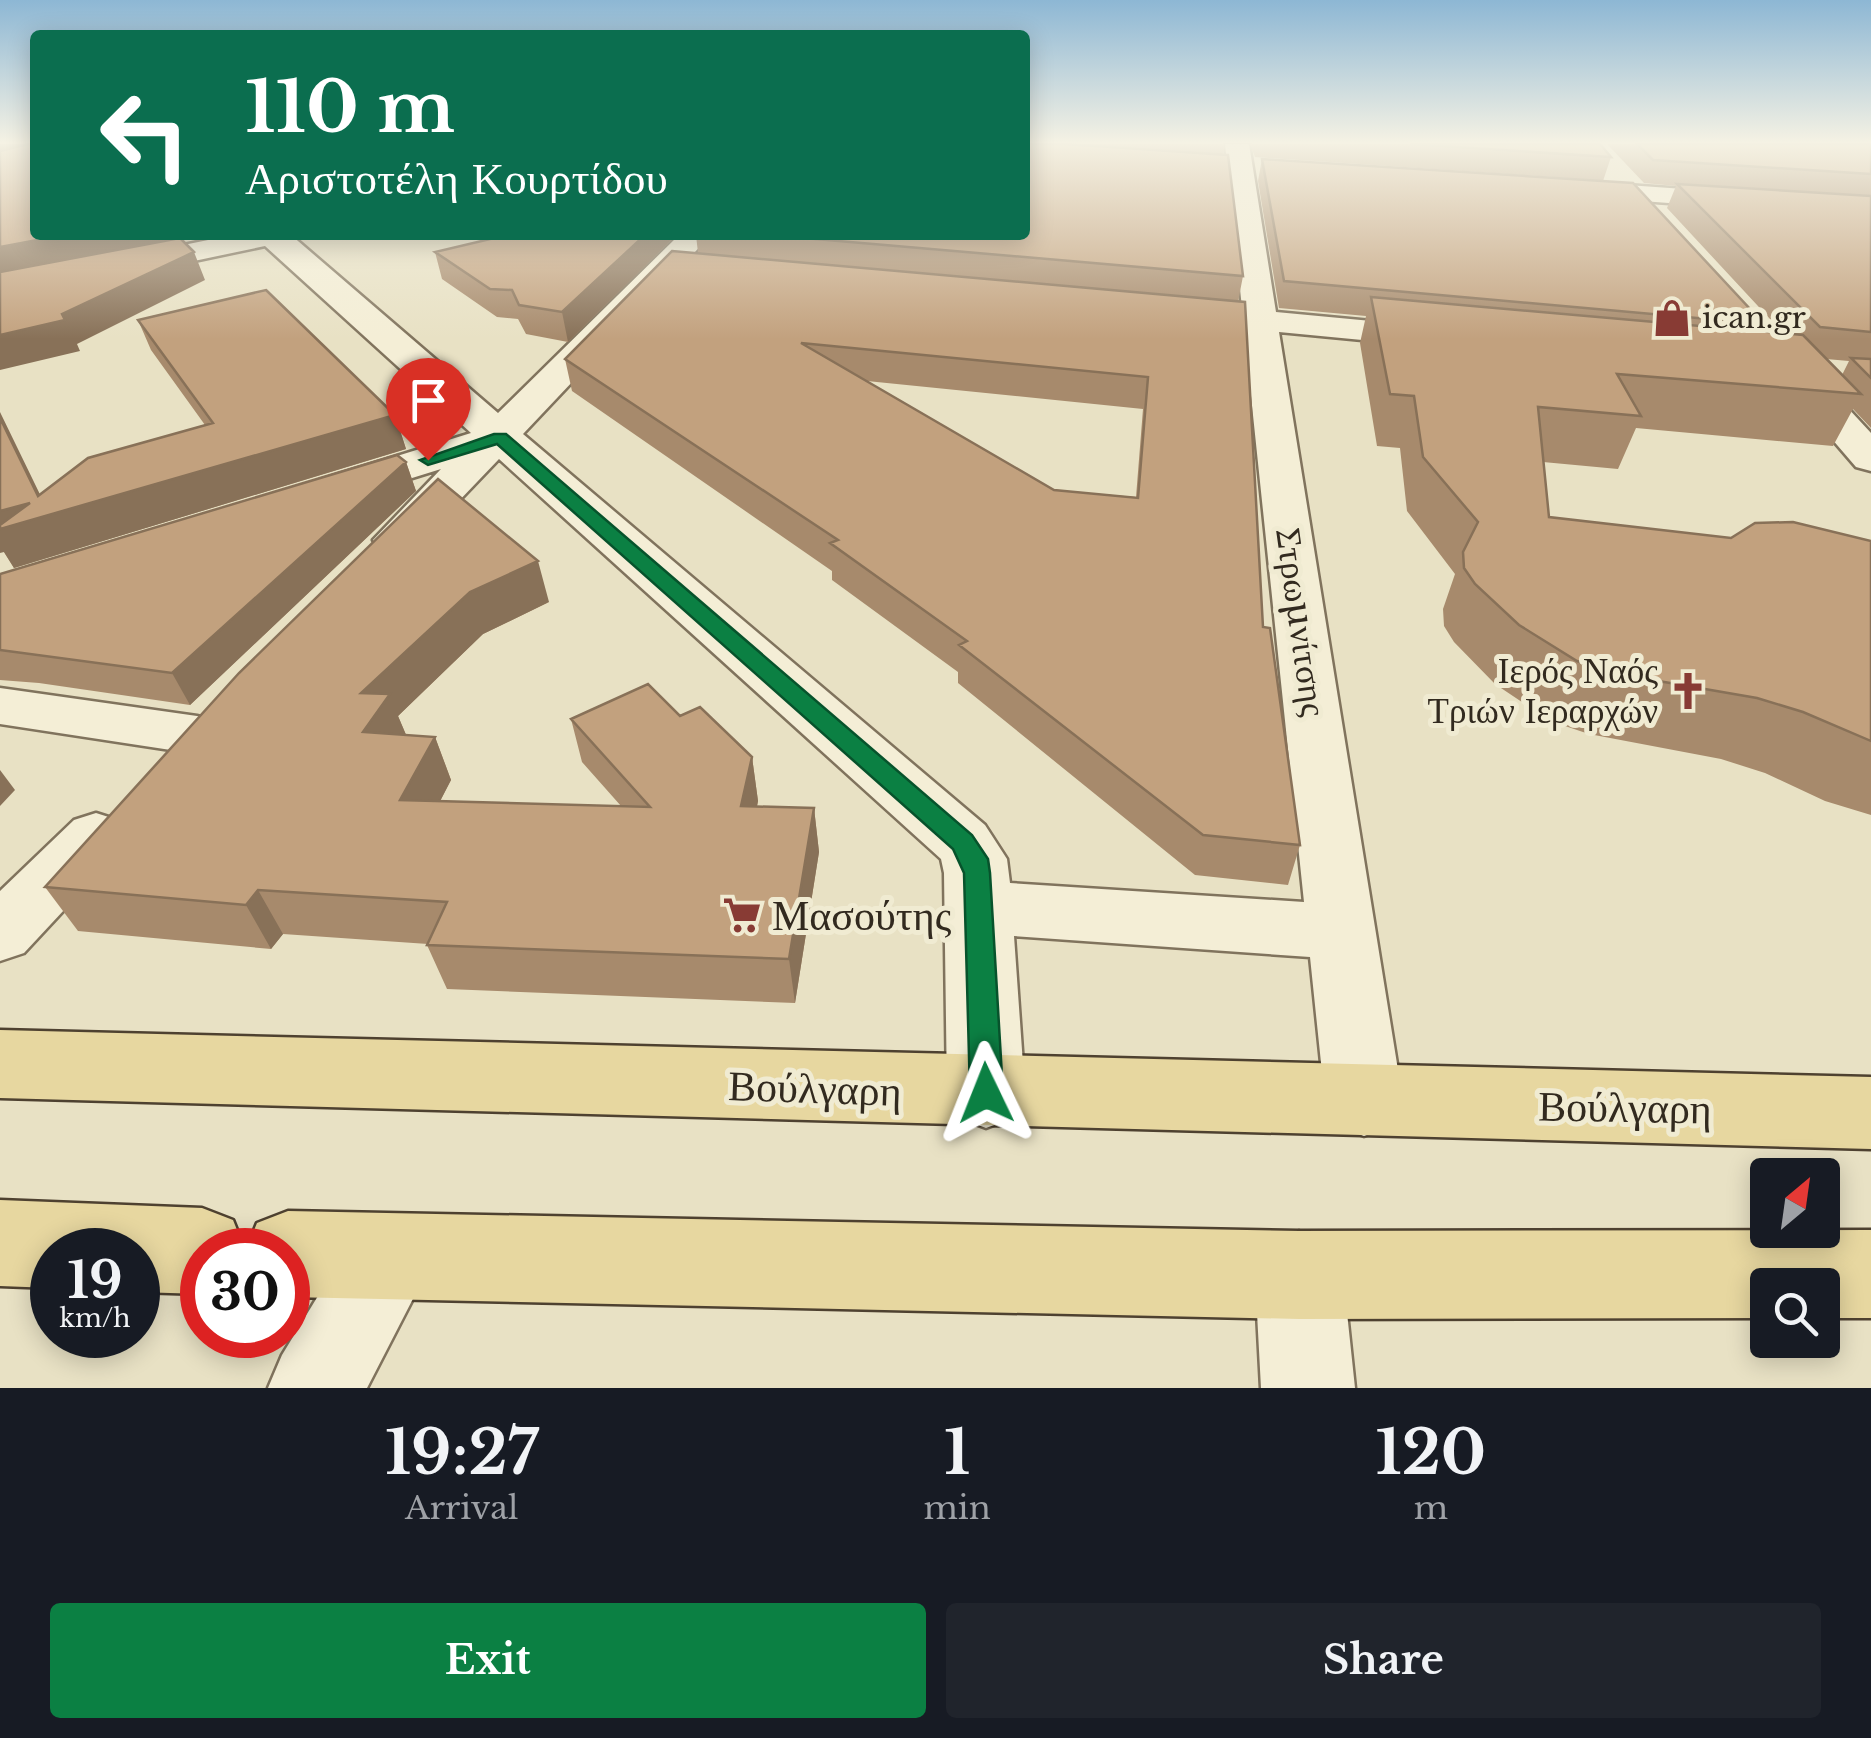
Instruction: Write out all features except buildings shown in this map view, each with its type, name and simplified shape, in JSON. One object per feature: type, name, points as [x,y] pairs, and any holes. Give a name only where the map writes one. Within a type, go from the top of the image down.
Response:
[{"type":"main road","name":"Βούλγαρη","points":[[0,1064],[986,1093],[1871,1112]]},
{"type":"main road","points":[[0,1242],[180,1249]]},
{"type":"main road","points":[[310,1255],[1299,1275],[1871,1274]]},
{"type":"street","name":"Στρωμνίτσης","points":[[1245,209],[1364,1101]]},
{"type":"street","points":[[1647,209],[1660,223]]},
{"type":"street","points":[[0,292],[249,240]]},
{"type":"street","points":[[279,240],[962,842],[974,859],[980,907],[986,1093]]},
{"type":"street","points":[[362,573],[500,438],[691,240]]},
{"type":"street","points":[[667,265],[706,269]]},
{"type":"street","points":[[1141,309],[1476,340]]},
{"type":"street","points":[[1832,374],[1781,364],[1871,458]]},
{"type":"street","points":[[296,501],[500,438]]},
{"type":"street","points":[[0,934],[238,695]]},
{"type":"street","points":[[0,706],[197,735]]},
{"type":"street","points":[[980,907],[1343,932]]},
{"type":"street","points":[[315,1388],[391,1258]]},
{"type":"street","points":[[1299,1275],[1308,1388]]},
{"type":"place","name":"ican.gr","points":[[1672,318]]},
{"type":"place","name":"Ιερός Ναός Τριών Ιεραρχών","points":[[1688,691]]},
{"type":"place","name":"Μασούτης","points":[[742,915]]},
{"type":"route","points":[[428,460],[500,438],[962,842],[974,859],[977,873],[986,1093]]}]
